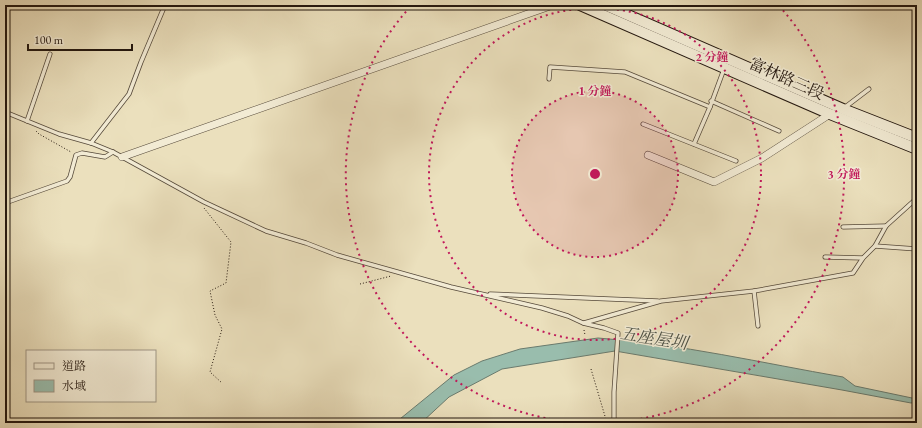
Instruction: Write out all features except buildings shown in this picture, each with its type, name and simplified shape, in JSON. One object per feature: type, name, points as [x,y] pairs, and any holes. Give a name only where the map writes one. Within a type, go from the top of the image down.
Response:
[{"type":"main road","name":"富林路三段","points":[[580,5],[726,63],[837,113],[917,138]]},
{"type":"main road","name":"富林路三段","points":[[604,5],[726,63],[917,149]]},
{"type":"street","points":[[122,156],[553,5]]},
{"type":"street","points":[[648,155],[714,182],[762,158],[837,113]]},
{"type":"lane","points":[[91,143],[129,94],[165,5]]},
{"type":"lane","points":[[916,5],[915,10],[917,13]]},
{"type":"lane","points":[[28,121],[50,54]]},
{"type":"lane","points":[[694,144],[712,102],[726,63]]},
{"type":"lane","points":[[549,79],[550,67],[625,72],[710,107]]},
{"type":"lane","points":[[917,78],[917,98]]},
{"type":"lane","points":[[837,113],[869,89]]},
{"type":"lane","points":[[712,102],[779,131]]},
{"type":"lane","points":[[5,112],[59,134],[91,143],[122,156],[204,202],[266,231],[306,243],[337,255],[451,287],[542,308],[568,316],[583,323],[618,333],[614,392],[614,423]]},
{"type":"lane","points":[[642,124],[736,161]]},
{"type":"lane","points":[[5,203],[67,181],[70,177],[76,155],[82,153],[105,157],[113,152]]},
{"type":"lane","points":[[483,294],[661,301],[754,291],[853,273],[863,258],[875,246],[886,226],[917,198]]},
{"type":"lane","points":[[843,227],[886,226]]},
{"type":"lane","points":[[875,246],[917,249]]},
{"type":"lane","points":[[825,257],[863,258]]},
{"type":"lane","points":[[754,291],[758,326]]},
{"type":"lane","points":[[583,323],[661,301]]},
{"type":"path","points":[[28,121],[39,134],[76,155]]},
{"type":"path","points":[[203,207],[231,242],[226,283],[210,291],[215,314],[222,329],[210,372],[222,383]]},
{"type":"path","points":[[360,284],[401,273]]},
{"type":"path","points":[[591,369],[607,423]]},
{"type":"water","points":[[598,338],[691,349],[843,377],[855,386],[912,398],[917,396],[917,402],[911,403],[615,351],[502,369],[449,397],[421,423],[395,423],[454,375],[482,361],[520,349]]},
{"type":"water label","name":"五座屋圳","points":[[654,338]]}]
